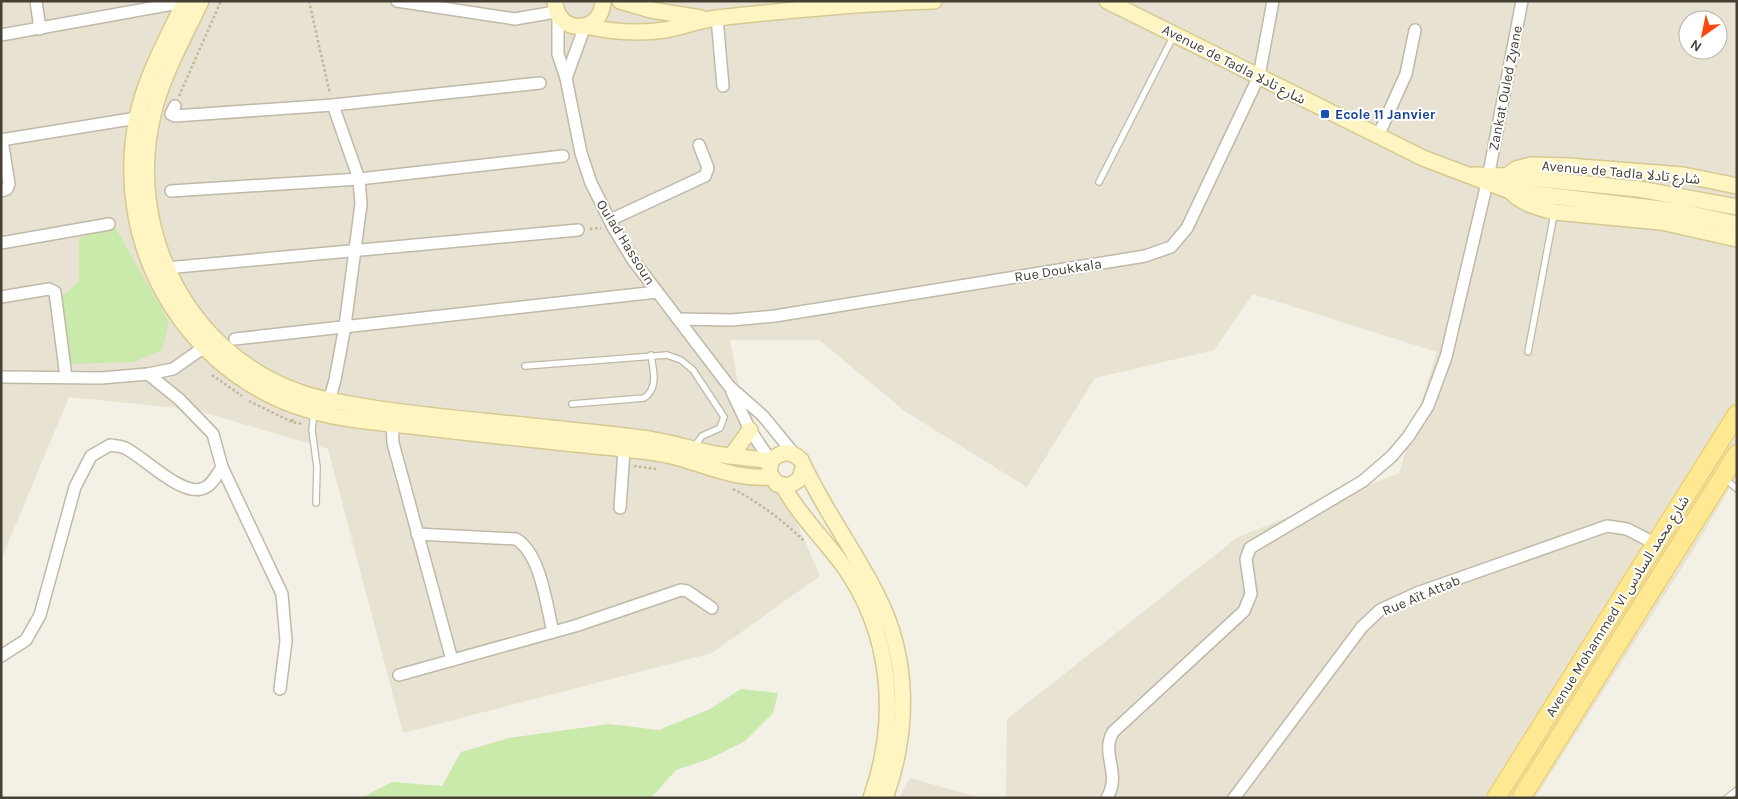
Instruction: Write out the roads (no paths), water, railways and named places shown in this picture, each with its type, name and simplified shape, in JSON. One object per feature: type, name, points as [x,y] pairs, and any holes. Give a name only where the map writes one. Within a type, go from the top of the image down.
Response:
[{"type":"main road","name":"Avenue Mohammed VI شارع محمد السادس","points":[[1496,798],[1737,414]]},
{"type":"main road","name":"Avenue Mohammed VI شارع محمد السادس","points":[[1521,798],[1737,454]]},
{"type":"street","points":[[36,1],[40,29]]},
{"type":"street","points":[[201,1],[163,83],[152,115],[147,148],[146,181],[148,211],[155,240],[166,268],[210,344]]},
{"type":"street","points":[[397,1],[461,6],[515,18],[556,9],[570,25],[620,32],[665,30],[712,19],[901,2],[934,1]]},
{"type":"street","points":[[566,78],[585,26],[598,17],[602,11],[603,1]]},
{"type":"street","points":[[620,1],[651,10],[712,19]]},
{"type":"street","name":"Avenue de Tadla شارع تادلا","points":[[1107,1],[1422,158],[1469,176],[1488,179],[1507,176],[1639,189],[1737,208]]},
{"type":"street","name":"Rue Doukkala","points":[[678,318],[732,320],[775,316],[1145,256],[1166,249],[1179,239],[1187,228],[1258,76],[1273,1]]},
{"type":"street","name":"Zankat Ouled Zyane","points":[[1106,798],[1114,779],[1108,744],[1113,732],[1244,611],[1252,594],[1246,559],[1250,548],[1363,481],[1392,456],[1422,418],[1435,390],[1446,357],[1488,179],[1522,1]]},
{"type":"street","points":[[1,35],[184,2]]},
{"type":"street","points":[[184,2],[149,79],[137,118],[132,150],[135,219],[145,255],[160,289],[180,320],[210,344],[248,383],[272,396],[323,409],[520,432],[642,438],[693,449],[771,461]]},
{"type":"street","name":"Oulad Hassoun","points":[[556,9],[558,54],[566,78],[581,153],[591,183],[612,224],[657,292],[729,386],[762,416],[794,454]]},
{"type":"street","points":[[712,19],[723,86]]},
{"type":"street","points":[[1378,136],[1406,74],[1415,30]]},
{"type":"street","points":[[175,106],[171,114],[175,116],[333,105],[540,83]]},
{"type":"street","points":[[323,409],[345,326],[361,204],[359,179],[333,105]]},
{"type":"street","points":[[1,191],[7,189],[9,184],[2,140],[152,115]]},
{"type":"street","points":[[612,224],[705,176],[708,168],[699,145]]},
{"type":"street","points":[[171,191],[359,179],[563,156]]},
{"type":"street","name":"Avenue de Tadla شارع تادلا","points":[[1507,176],[1516,169],[1531,165],[1568,166],[1682,175],[1737,186]]},
{"type":"street","name":"Avenue de Tadla شارع تادلا","points":[[1488,179],[1528,204],[1555,212],[1661,222],[1737,239]]},
{"type":"street","name":"Avenue de Tadla شارع تادلا","points":[[1510,191],[1678,210],[1737,224]]},
{"type":"street","points":[[1,243],[110,224]]},
{"type":"street","points":[[166,268],[578,230]]},
{"type":"street","points":[[1,297],[48,289],[55,292],[58,297],[66,377]]},
{"type":"street","points":[[235,339],[657,292]]},
{"type":"street","points":[[1,377],[101,378],[148,374],[173,370],[210,344]]},
{"type":"street","points":[[148,374],[179,399],[213,434],[222,467],[282,594],[286,641],[280,689]]},
{"type":"street","name":"Oulad Hassoun","points":[[729,386],[750,430],[771,461]]},
{"type":"street","points":[[392,417],[393,443],[452,660]]},
{"type":"street","points":[[732,455],[750,430]]},
{"type":"street","points":[[520,432],[624,457],[669,456],[751,478],[771,476]]},
{"type":"street","points":[[1,656],[26,640],[40,615],[75,487],[91,456],[110,445],[125,448],[162,474],[191,490],[201,489],[212,482],[222,467]]},
{"type":"street","points":[[871,798],[879,774],[888,716],[886,676],[875,628],[864,601],[844,567],[792,503],[783,486],[771,476],[769,469],[771,461],[782,453],[794,454],[800,459],[803,468],[877,596],[889,624],[898,654],[903,716],[900,747],[885,798]]},
{"type":"street","points":[[620,508],[624,457]]},
{"type":"street","points":[[783,486],[798,482],[802,476],[803,468]]},
{"type":"street","name":"Rue Aït Attab","points":[[1234,798],[1362,627],[1380,610],[1417,593],[1607,526],[1627,529],[1656,544]]},
{"type":"street","points":[[417,534],[516,538],[524,543],[537,566],[553,632]]},
{"type":"street","points":[[399,675],[553,632],[681,590],[687,591],[712,608]]},
{"type":"lane","points":[[1099,182],[1174,34]]},
{"type":"lane","points":[[1528,352],[1555,212]]},
{"type":"lane","points":[[525,366],[652,355],[667,355],[688,364],[722,413],[724,421],[720,428],[702,436],[693,449]]},
{"type":"lane","points":[[572,404],[644,398],[653,390],[654,385],[652,355]]},
{"type":"lane","points":[[316,503],[318,475],[312,430],[323,409]]},
{"type":"lane","points":[[1723,477],[1737,489]]},
{"type":"lane","points":[[1727,798],[1737,790]]},
{"type":"place","name":"Ecole 11 Janvier","points":[[1325,114]]}]
